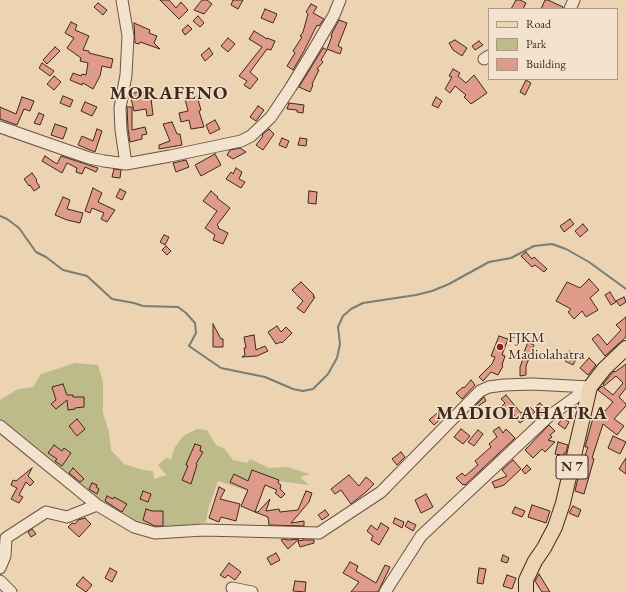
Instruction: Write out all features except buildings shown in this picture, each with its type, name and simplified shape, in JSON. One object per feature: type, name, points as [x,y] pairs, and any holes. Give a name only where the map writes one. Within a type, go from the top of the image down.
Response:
[{"type":"main road","name":"N 7","points":[[526,592],[526,580],[535,561],[556,527],[563,504],[590,387],[604,369],[626,348]]},
{"type":"street","points":[[122,0],[128,36],[126,75],[120,108],[121,130],[126,164]]},
{"type":"street","points":[[0,127],[44,141],[89,158],[126,164],[194,152],[241,141],[251,136],[271,117],[291,87],[334,15],[340,0]]},
{"type":"street","points":[[0,426],[97,505],[134,527],[156,533],[204,530],[319,532],[381,492],[480,391],[489,387],[504,385],[532,384],[590,387]]},
{"type":"street","points":[[385,592],[421,536],[548,417],[590,387]]},
{"type":"street","points":[[0,568],[5,556],[6,538],[46,512],[67,517],[97,505]]},
{"type":"street","points":[[0,581],[11,592]]},
{"type":"street","points":[[232,588],[252,592]]},
{"type":"green space","points":[[75,363],[98,365],[103,382],[103,413],[109,432],[111,450],[124,464],[153,471],[154,479],[166,475],[158,465],[166,458],[171,459],[175,447],[183,436],[197,429],[207,430],[216,445],[225,449],[233,460],[247,463],[250,459],[269,468],[287,467],[310,474],[300,477],[309,485],[279,481],[248,491],[218,481],[208,510],[206,522],[188,526],[155,529],[117,515],[0,422],[0,400],[18,389],[33,387],[41,374]]},
{"type":"waterway","points":[[0,216],[7,219],[19,228],[36,252],[46,257],[63,270],[87,276],[112,299],[143,306],[178,307],[195,323],[196,333],[189,346],[221,368],[265,377],[293,389],[303,391],[313,389],[328,374],[337,358],[340,344],[338,327],[343,316],[351,309],[363,303],[432,291],[449,284],[489,262],[511,258],[534,246],[552,244],[566,249],[589,262],[626,289]]},
{"type":"place","name":"FJKM Madiolahatra","points":[[500,347]]},
{"type":"district","name":"MORAFENO","points":[[169,94]]},
{"type":"district","name":"MADIOLAHATRA","points":[[522,414]]}]
